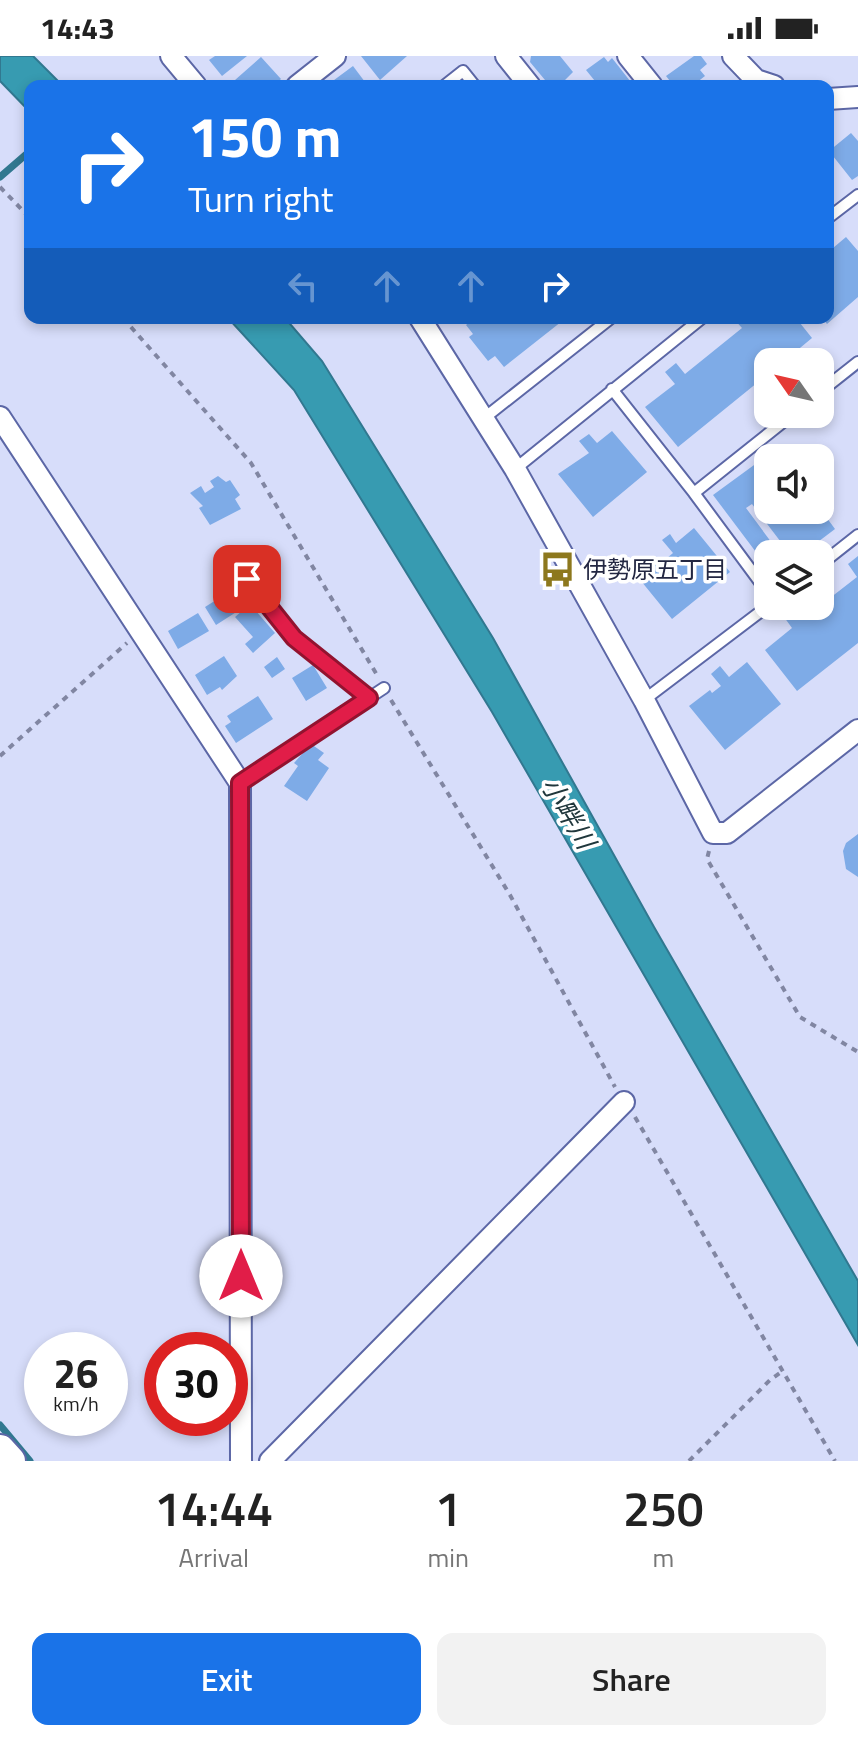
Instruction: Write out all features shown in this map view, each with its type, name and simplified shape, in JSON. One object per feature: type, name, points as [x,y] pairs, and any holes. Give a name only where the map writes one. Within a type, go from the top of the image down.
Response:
[{"type":"street","points":[[171,56],[191,80]]},
{"type":"street","points":[[305,80],[335,56]]},
{"type":"street","points":[[506,56],[525,80]]},
{"type":"street","points":[[628,56],[647,80]]},
{"type":"street","points":[[733,56],[756,80]]},
{"type":"street","points":[[834,99],[858,97]]},
{"type":"street","points":[[424,324],[515,469],[644,700],[713,833],[727,833],[858,730]]},
{"type":"street","points":[[0,417],[240,783],[241,1461]]},
{"type":"street","points":[[270,1461],[624,1102]]},
{"type":"street","points":[[0,1450],[10,1461]]},
{"type":"lane","points":[[452,80],[463,71],[470,80]]},
{"type":"lane","points":[[834,213],[858,195]]},
{"type":"lane","points":[[483,419],[603,324]]},
{"type":"lane","points":[[515,469],[694,324]]},
{"type":"lane","points":[[834,381],[858,362]]},
{"type":"lane","points":[[612,389],[754,574]]},
{"type":"lane","points":[[694,493],[775,428]]},
{"type":"lane","points":[[834,554],[858,535]]},
{"type":"lane","points":[[247,579],[294,638],[369,698]]},
{"type":"lane","points":[[644,700],[754,617]]},
{"type":"lane","points":[[240,783],[384,688]]},
{"type":"path","points":[[0,187],[24,212]]},
{"type":"path","points":[[128,324],[251,463],[510,895],[624,1102],[640,1123],[835,1461]]},
{"type":"path","points":[[0,756],[142,630]]},
{"type":"path","points":[[713,833],[707,859],[782,991],[800,1017],[858,1052]]},
{"type":"path","points":[[689,1461],[770,1380],[784,1370]]},
{"type":"water","points":[[0,56],[33,56],[57,80],[24,80],[24,106],[0,81]]},
{"type":"water","name":"小畔川","points":[[234,324],[290,324],[322,361],[493,638],[654,927],[858,1281],[858,1345],[492,712],[294,390]]},
{"type":"building","points":[[215,56],[247,56],[222,76],[209,60]]},
{"type":"building","points":[[361,56],[407,56],[380,80]]},
{"type":"building","points":[[531,56],[560,56],[573,72],[565,80],[545,80],[530,62]]},
{"type":"building","points":[[694,56],[701,56],[707,64],[700,70],[705,76],[700,80],[669,80],[666,76]]},
{"type":"building","points":[[261,57],[281,79],[280,80],[235,80]]},
{"type":"building","points":[[604,57],[608,62],[612,58],[629,80],[594,80],[586,70]]},
{"type":"building","points":[[353,66],[364,80],[334,80]]},
{"type":"building","points":[[851,133],[858,141],[858,176],[852,180],[834,157],[834,147]]},
{"type":"building","points":[[846,237],[858,251],[858,297],[834,318],[834,247]]},
{"type":"building","points":[[558,324],[504,367],[495,356],[488,361],[469,337],[473,334],[466,325]]},
{"type":"building","points":[[738,324],[801,324],[812,338],[800,348],[754,348],[754,385],[678,447],[645,407],[675,384],[665,372],[676,363],[685,374],[742,328]]},
{"type":"building","points":[[612,431],[647,472],[593,517],[558,474],[589,453],[579,441],[589,434],[597,443]]},
{"type":"building","points":[[754,465],[754,507],[752,504],[746,508],[754,524],[758,524],[770,540],[754,540],[754,549],[713,495]]},
{"type":"building","points":[[218,476],[226,482],[230,480],[240,495],[235,499],[241,509],[210,525],[199,508],[203,506],[190,493],[201,486],[205,493],[214,487],[210,481]]},
{"type":"building","points":[[767,524],[831,524],[835,529],[820,540],[779,540]]},
{"type":"building","points":[[694,528],[730,572],[672,619],[637,576],[657,559],[660,564],[673,553],[662,540],[670,534],[676,543]]},
{"type":"building","points":[[858,556],[858,643],[797,691],[765,650],[792,628],[786,620],[834,620],[834,595],[857,577],[848,564]]},
{"type":"building","points":[[240,585],[252,602],[216,625],[205,607]]},
{"type":"building","points":[[250,604],[275,633],[253,653],[245,644],[253,637],[235,617]]},
{"type":"building","points":[[198,613],[209,631],[178,649],[168,631]]},
{"type":"building","points":[[224,656],[237,676],[222,690],[220,687],[207,695],[195,675]]},
{"type":"building","points":[[277,657],[285,669],[272,678],[264,667]]},
{"type":"building","points":[[747,662],[781,704],[725,750],[689,706],[710,690],[712,693],[721,686],[711,674],[720,666],[729,677]]},
{"type":"building","points":[[313,665],[327,688],[306,701],[292,678]]},
{"type":"building","points":[[258,696],[273,719],[236,743],[225,726],[231,722],[227,716]]},
{"type":"building","points":[[311,744],[324,753],[318,760],[329,768],[307,801],[284,786],[298,766],[294,763]]},
{"type":"building","points":[[858,834],[858,877],[846,869],[843,851],[846,843]]},
{"type":"waterway","points":[[0,177],[24,156]]},
{"type":"waterway","points":[[0,1425],[30,1461]]},
{"type":"place","name":"伊勢原五丁目","points":[[557,570]]},
{"type":"route","points":[[241,1276],[240,783],[369,698],[294,638],[247,579]]}]
